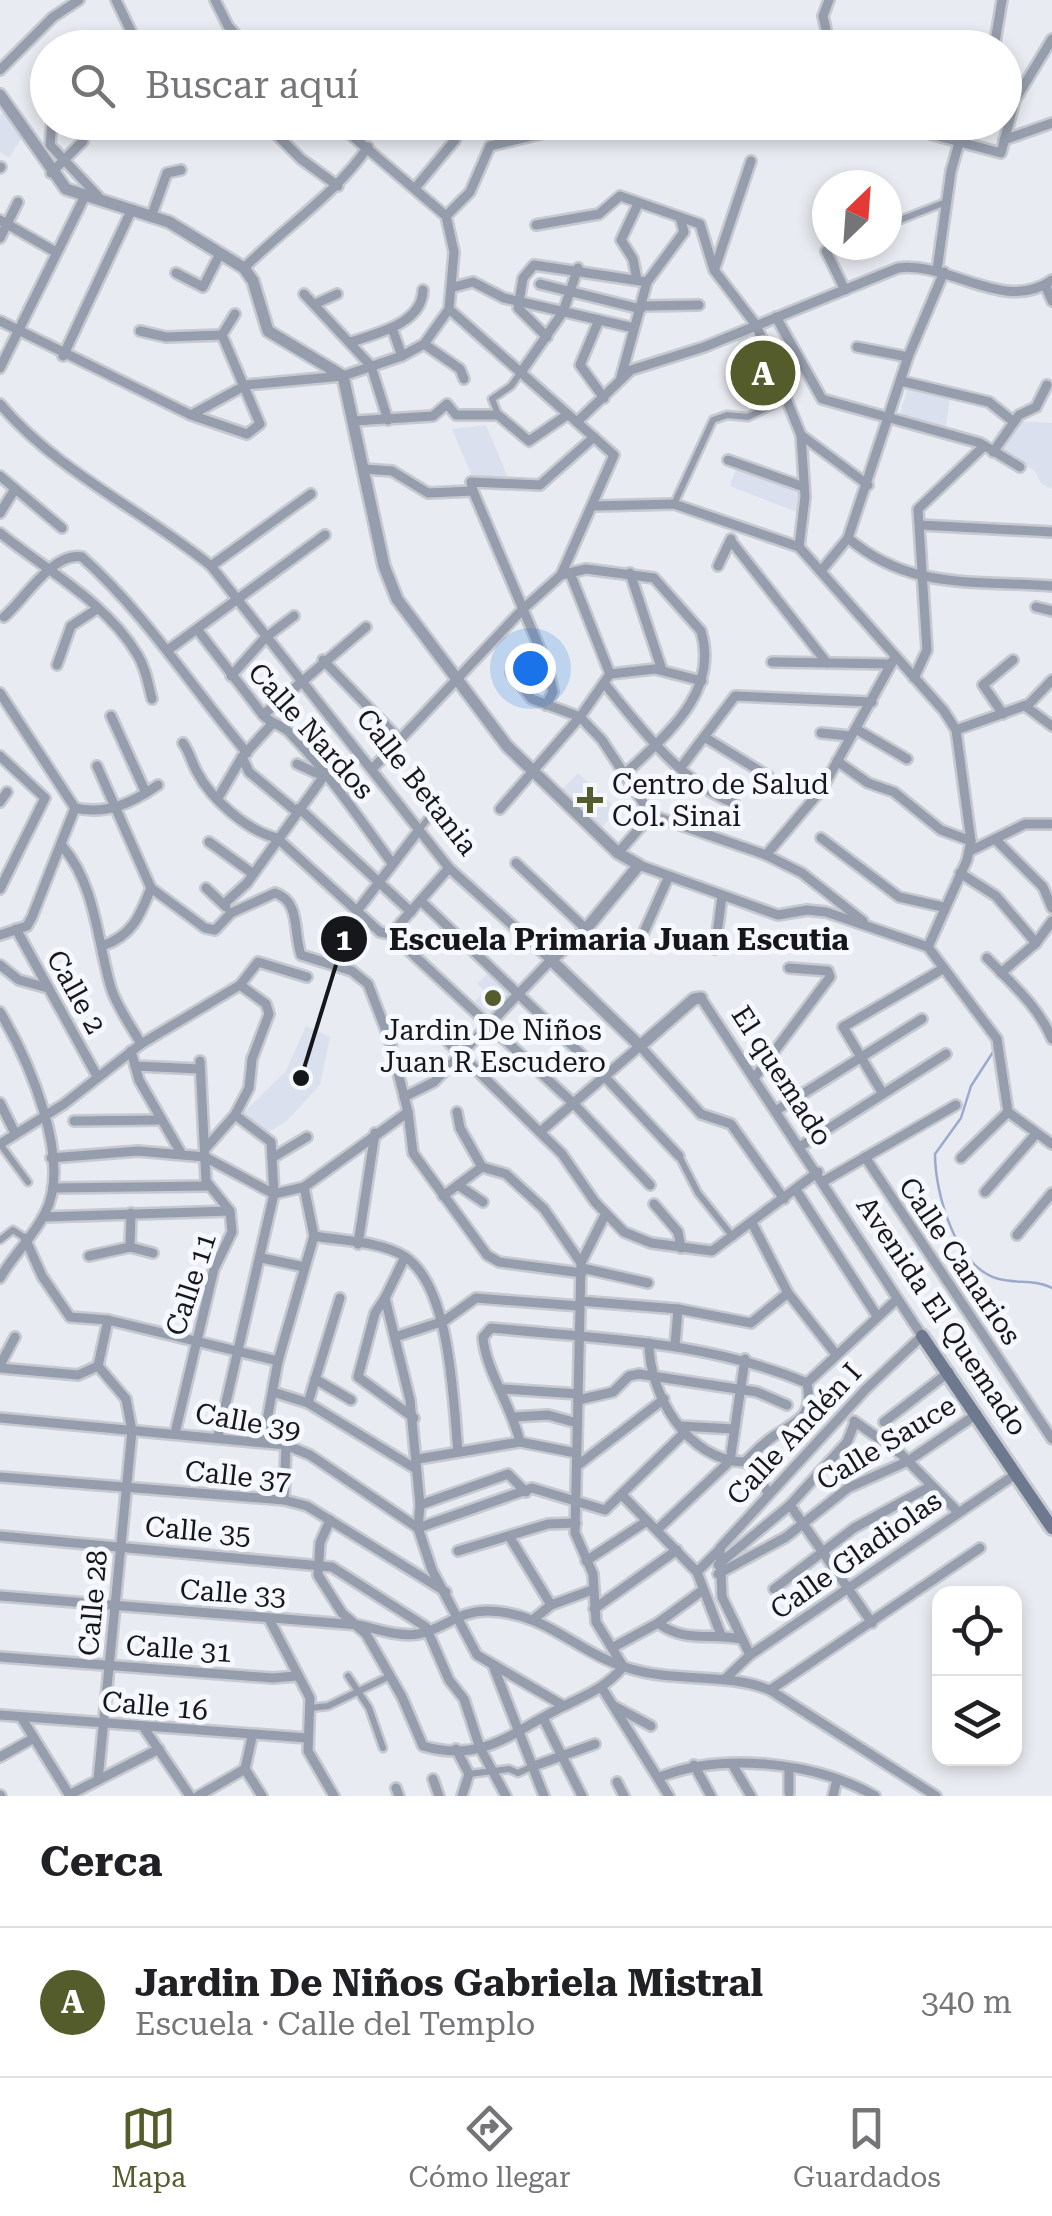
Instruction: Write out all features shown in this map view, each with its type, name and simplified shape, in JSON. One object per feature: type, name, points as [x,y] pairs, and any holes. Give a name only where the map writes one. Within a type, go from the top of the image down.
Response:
[{"type":"main road","name":"Avenida El Quemado","points":[[922,1336],[1052,1528]]},
{"type":"street","points":[[40,30],[78,0]]},
{"type":"street","points":[[116,0],[130,30]]},
{"type":"street","points":[[215,0],[232,30]]},
{"type":"street","points":[[826,30],[822,16],[829,0]]},
{"type":"street","points":[[997,30],[1002,0]]},
{"type":"street","points":[[1022,87],[1052,39]]},
{"type":"street","points":[[0,70],[30,40]]},
{"type":"street","points":[[0,95],[51,173],[84,198],[98,196]]},
{"type":"street","points":[[1022,133],[1052,122]]},
{"type":"street","points":[[50,140],[63,162],[98,196],[151,216],[244,268],[253,281],[268,330],[343,376],[384,566],[397,599],[507,746],[618,853],[639,865],[778,916],[807,910],[863,921],[928,947],[941,970],[989,1023],[997,1040],[1008,1112],[1046,1138],[985,1192]]},
{"type":"street","points":[[282,140],[338,186]]},
{"type":"street","points":[[191,414],[246,385],[343,376],[402,356],[424,344],[449,310],[454,287],[453,237],[446,216],[359,140]]},
{"type":"street","points":[[416,186],[455,140]]},
{"type":"street","points":[[446,216],[470,192],[490,146],[515,140]]},
{"type":"street","points":[[955,140],[996,154],[1004,140]]},
{"type":"street","points":[[821,570],[848,538],[940,271],[946,202],[962,140]]},
{"type":"street","points":[[51,173],[83,141]]},
{"type":"street","points":[[244,268],[292,221],[338,186],[368,147]]},
{"type":"street","points":[[714,270],[751,161]]},
{"type":"street","points":[[151,216],[167,173],[181,170]]},
{"type":"street","points":[[536,225],[599,214],[620,196],[700,224],[714,270],[756,325],[800,435],[804,487],[799,547]]},
{"type":"street","points":[[0,368],[54,251],[84,198]]},
{"type":"street","points":[[0,238],[3,223],[18,202]]},
{"type":"street","points":[[902,219],[946,202]]},
{"type":"street","points":[[578,268],[564,312],[511,386],[492,399],[498,416],[528,441],[604,398],[622,377],[642,307],[642,281],[621,240],[638,204]]},
{"type":"street","points":[[63,356],[132,209]]},
{"type":"street","points":[[642,281],[684,232],[680,217]]},
{"type":"street","points":[[3,223],[54,251]]},
{"type":"street","points":[[176,273],[200,286],[220,254]]},
{"type":"street","points":[[830,260],[845,290]]},
{"type":"street","points":[[546,337],[518,308],[523,278],[534,266],[578,268],[642,281]]},
{"type":"street","points":[[622,377],[898,268],[940,271],[1011,292],[1048,283],[1052,301]]},
{"type":"street","points":[[454,287],[473,282],[504,298],[634,328]]},
{"type":"street","points":[[540,284],[642,307],[699,304]]},
{"type":"street","points":[[351,342],[392,328],[419,306],[424,290]]},
{"type":"street","points":[[304,294],[371,366],[388,420]]},
{"type":"street","points":[[315,304],[337,294]]},
{"type":"street","points":[[449,310],[614,455],[566,574],[607,679],[657,743],[712,793],[734,803]]},
{"type":"street","points":[[222,335],[235,314]]},
{"type":"street","points":[[776,317],[822,399],[988,449],[1020,467]]},
{"type":"street","points":[[598,320],[580,365],[604,398]]},
{"type":"street","points":[[0,321],[63,356],[191,414],[238,433],[254,431],[260,424],[222,335]]},
{"type":"street","points":[[392,328],[402,356]]},
{"type":"street","points":[[140,331],[166,337],[222,335]]},
{"type":"street","points":[[424,344],[460,369],[464,379]]},
{"type":"street","points":[[857,347],[908,357]]},
{"type":"street","points":[[901,381],[989,402],[1014,422]]},
{"type":"street","points":[[914,678],[927,650],[920,504],[1036,407],[1046,385]]},
{"type":"street","points":[[674,504],[713,420],[727,415],[748,417],[786,398]]},
{"type":"street","name":"Calle Betania","points":[[0,404],[42,446],[180,540],[211,566],[264,638],[303,678],[374,767],[449,868],[640,1046],[700,1114],[731,1124],[784,1199]]},
{"type":"street","points":[[354,421],[433,416],[447,404],[456,415],[498,416]]},
{"type":"street","points":[[800,435],[868,485]]},
{"type":"street","points":[[546,704],[553,692],[548,668],[471,482],[482,479],[540,485],[594,437]]},
{"type":"street","points":[[728,460],[804,487]]},
{"type":"street","points":[[364,469],[392,470],[420,490],[440,495],[472,491]]},
{"type":"street","points":[[0,476],[62,528]]},
{"type":"street","points":[[0,513],[15,489]]},
{"type":"street","points":[[211,566],[311,494]]},
{"type":"street","points":[[594,506],[674,504],[799,547],[956,730],[970,846],[928,947]]},
{"type":"street","points":[[920,524],[1052,532]]},
{"type":"street","points":[[718,566],[736,527]]},
{"type":"street","points":[[0,533],[51,569],[97,609],[136,651],[152,700]]},
{"type":"street","points":[[168,650],[325,535]]},
{"type":"street","points":[[848,538],[884,564],[926,580],[1052,586]]},
{"type":"street","points":[[731,542],[827,663]]},
{"type":"street","points":[[4,617],[51,569],[76,555],[98,572],[168,650],[245,755],[254,778],[298,810],[410,912]]},
{"type":"street","points":[[374,767],[523,609],[566,574],[586,569],[654,578],[701,631],[702,681],[694,700],[624,775]]},
{"type":"street","points":[[630,573],[662,670]]},
{"type":"street","points":[[1036,608],[1052,611]]},
{"type":"street","points":[[57,665],[71,626],[97,609]]},
{"type":"street","points":[[231,676],[264,638],[294,616]]},
{"type":"street","points":[[263,716],[323,660],[366,627]]},
{"type":"street","name":"Calle Nardos","points":[[197,629],[263,716],[284,727],[326,773],[392,863]]},
{"type":"street","points":[[323,660],[400,740]]},
{"type":"street","points":[[772,662],[893,660]]},
{"type":"street","points":[[766,855],[822,790],[893,660]]},
{"type":"street","points":[[1003,714],[983,685],[1013,660]]},
{"type":"street","points":[[500,809],[535,772],[607,679],[662,670],[702,681]]},
{"type":"street","points":[[511,674],[532,699],[580,716],[650,815],[766,855],[802,873],[863,921]]},
{"type":"street","points":[[956,730],[1025,706],[1052,680]]},
{"type":"street","points":[[0,694],[76,808],[96,812],[115,808],[158,786]]},
{"type":"street","points":[[682,766],[736,696],[872,702]]},
{"type":"street","points":[[1025,706],[1052,726]]},
{"type":"street","points":[[111,716],[146,794]]},
{"type":"street","points":[[218,798],[245,755],[272,724]]},
{"type":"street","points":[[821,733],[853,733],[908,758]]},
{"type":"street","points":[[706,738],[768,776]]},
{"type":"street","points":[[183,743],[198,774],[218,798],[264,835],[278,838],[488,1022],[573,1102],[650,1185]]},
{"type":"street","points":[[0,756],[45,798],[0,889]]},
{"type":"street","points":[[837,761],[868,782],[894,792],[941,830],[970,846],[1024,824],[1050,824]]},
{"type":"street","points":[[96,766],[151,888],[205,928],[215,930],[252,872],[326,773],[297,764]]},
{"type":"street","points":[[0,802],[7,792]]},
{"type":"street","points":[[0,935],[27,926],[32,918],[76,808]]},
{"type":"street","points":[[357,911],[434,811]]},
{"type":"street","points":[[618,853],[650,815]]},
{"type":"street","points":[[820,838],[899,898],[943,906]]},
{"type":"street","points":[[994,839],[1022,862],[1043,887],[1052,908]]},
{"type":"street","points":[[209,842],[252,872]]},
{"type":"street","points":[[63,847],[74,860],[102,946],[112,992],[141,1044]]},
{"type":"street","points":[[516,862],[586,929]]},
{"type":"street","points":[[404,1097],[434,1082],[488,1022],[586,929],[639,865]]},
{"type":"street","points":[[388,934],[422,902],[449,868]]},
{"type":"street","points":[[960,873],[996,896],[1036,943]]},
{"type":"street","points":[[643,934],[669,876]]},
{"type":"street","points":[[102,946],[118,940],[138,922],[151,888]]},
{"type":"street","points":[[206,888],[228,908]]},
{"type":"street","points":[[228,908],[281,894],[292,907],[301,955],[352,971],[368,984],[390,1041],[408,1112],[413,1153],[492,1259],[582,1268],[648,1283]]},
{"type":"street","points":[[714,949],[722,896]]},
{"type":"street","points":[[422,902],[604,1076],[679,1156],[698,1193],[733,1238]]},
{"type":"street","points":[[1001,973],[1036,943],[1052,922]]},
{"type":"street","name":"Calle 2","points":[[16,929],[97,1076]]},
{"type":"street","points":[[987,958],[1044,1021],[1052,1040]]},
{"type":"street","points":[[28,1182],[0,1144],[15,1133],[141,1044],[240,984],[264,961],[308,977]]},
{"type":"street","points":[[0,964],[19,980],[48,988]]},
{"type":"street","points":[[755,1076],[830,977],[828,972],[788,968]]},
{"type":"street","points":[[883,1094],[844,1031],[846,1024],[941,970]]},
{"type":"street","points":[[205,1153],[236,1114],[249,1088],[252,1059],[269,1014],[266,1004],[240,984]]},
{"type":"street","points":[[540,1132],[694,999],[701,998]]},
{"type":"street","name":"El quemado","points":[[701,998],[821,1177]]},
{"type":"street","points":[[0,1278],[24,1238],[44,1218],[52,1188],[52,1158],[29,1062],[2,1018]]},
{"type":"street","points":[[777,1110],[922,1020]]},
{"type":"street","points":[[442,1036],[562,1154],[605,1215],[640,1240],[682,1248],[712,1250],[796,1190],[865,1158],[956,1104]]},
{"type":"street","points":[[131,1051],[160,1120],[181,1153]]},
{"type":"street","points":[[800,1146],[946,1054]]},
{"type":"street","points":[[52,1188],[208,1186],[200,1065],[135,1066]]},
{"type":"street","points":[[0,1104],[15,1133]]},
{"type":"street","points":[[52,1158],[138,1151],[205,1153],[274,1194],[304,1187],[408,1112]]},
{"type":"street","points":[[457,1112],[460,1128],[482,1167],[506,1174],[544,1209],[582,1268]]},
{"type":"street","points":[[960,1158],[1008,1112]]},
{"type":"street","points":[[218,1437],[274,1194],[271,1142],[236,1114]]},
{"type":"street","points":[[74,1121],[160,1120]]},
{"type":"street","points":[[358,1244],[375,1134]]},
{"type":"street","points":[[272,1158],[308,1137]]},
{"type":"street","name":"Calle Canarios","points":[[865,1158],[1052,1439]]},
{"type":"street","points":[[443,1196],[482,1167]]},
{"type":"street","name":"Avenida El Quemado","points":[[821,1177],[895,1301],[922,1336]]},
{"type":"street","points":[[458,1185],[484,1202]]},
{"type":"street","name":"Calle 11","points":[[175,1433],[214,1269],[232,1232],[230,1211],[208,1186]]},
{"type":"street","points":[[264,1442],[278,1361],[314,1236],[304,1187]]},
{"type":"street","points":[[796,1190],[877,1316]]},
{"type":"street","points":[[1017,1234],[1052,1193]]},
{"type":"street","points":[[654,1204],[678,1232],[682,1248]]},
{"type":"street","points":[[44,1218],[230,1211]]},
{"type":"street","points":[[130,1247],[131,1213]]},
{"type":"street","points":[[605,1215],[582,1268],[576,1523],[577,1544],[592,1574],[596,1622],[623,1667]]},
{"type":"street","points":[[752,1224],[788,1293],[835,1352]]},
{"type":"street","points":[[0,1240],[12,1230],[24,1238],[42,1276],[70,1317],[108,1320],[278,1361]]},
{"type":"street","points":[[314,1236],[405,1257],[432,1284],[458,1452]]},
{"type":"street","points":[[89,1256],[130,1247],[153,1253]]},
{"type":"street","points":[[405,1257],[375,1313],[358,1377],[414,1418]]},
{"type":"street","points":[[262,1258],[304,1268]]},
{"type":"street","points":[[396,1337],[440,1321],[480,1297],[678,1310],[752,1323],[788,1293]]},
{"type":"street","points":[[308,1403],[340,1298]]},
{"type":"street","points":[[385,1298],[414,1418],[418,1528],[432,1570],[448,1593],[468,1642],[494,1668],[564,1706]]},
{"type":"street","points":[[745,1462],[775,1434],[806,1416],[808,1383],[835,1352],[895,1301]]},
{"type":"street","points":[[674,1345],[678,1310]]},
{"type":"street","points":[[98,1366],[108,1320]]},
{"type":"street","points":[[520,1442],[514,1416],[484,1350],[486,1330],[674,1345],[745,1358],[808,1383]]},
{"type":"street","name":"Calle Andén I","points":[[697,1572],[844,1413],[922,1336]]},
{"type":"street","points":[[15,1337],[0,1367],[78,1374],[98,1366]]},
{"type":"street","points":[[649,1342],[653,1376],[682,1430],[707,1452],[754,1468],[768,1493]]},
{"type":"street","points":[[658,1530],[730,1461],[745,1358]]},
{"type":"street","points":[[98,1366],[126,1399],[132,1431]]},
{"type":"street","points":[[884,1422],[949,1372]]},
{"type":"street","points":[[503,1389],[578,1397],[613,1392],[635,1374],[758,1392],[787,1406]]},
{"type":"street","points":[[315,1379],[351,1400]]},
{"type":"street","points":[[273,1392],[308,1403],[417,1464],[458,1452],[520,1442],[576,1453]]},
{"type":"street","points":[[576,1466],[664,1399]]},
{"type":"street","points":[[844,1413],[871,1429],[908,1461],[958,1512]]},
{"type":"street","name":"Calle Sauce","points":[[718,1569],[802,1525],[848,1488],[908,1461],[977,1414]]},
{"type":"street","points":[[514,1416],[548,1415],[577,1424]]},
{"type":"street","points":[[1042,1424],[1052,1416]]},
{"type":"street","name":"Calle 39","points":[[0,1418],[286,1445],[310,1455],[418,1528]]},
{"type":"street","points":[[718,1569],[790,1505],[847,1442],[855,1422]]},
{"type":"street","points":[[418,1528],[539,1488],[601,1511],[682,1430],[734,1429]]},
{"type":"street","name":"Calle 28","points":[[98,1780],[132,1431]]},
{"type":"street","points":[[284,1500],[286,1445]]},
{"type":"street","points":[[420,1504],[510,1474],[526,1492]]},
{"type":"street","name":"Calle Gladiolas","points":[[726,1678],[750,1656],[1016,1474]]},
{"type":"street","name":"Calle 37","points":[[0,1477],[284,1500],[330,1520],[448,1593]]},
{"type":"street","points":[[774,1589],[854,1528],[931,1486]]},
{"type":"street","points":[[622,1494],[697,1572],[721,1635]]},
{"type":"street","points":[[790,1505],[820,1554],[872,1623]]},
{"type":"street","points":[[330,1520],[320,1542],[318,1575],[342,1613],[358,1625],[390,1676],[419,1742],[430,1748],[480,1748],[520,1734],[602,1688],[623,1667]]},
{"type":"street","points":[[586,1562],[648,1520]]},
{"type":"street","points":[[458,1551],[548,1524],[576,1523]]},
{"type":"street","name":"Calle 35","points":[[0,1536],[318,1564]]},
{"type":"street","points":[[509,1536],[551,1605]]},
{"type":"street","points":[[720,1548],[718,1569],[728,1616],[750,1656]]},
{"type":"street","points":[[770,1690],[980,1548]]},
{"type":"street","points":[[594,1609],[677,1550]]},
{"type":"street","points":[[318,1564],[332,1566],[422,1623],[448,1680],[464,1699],[480,1748],[506,1796]]},
{"type":"street","points":[[535,1618],[551,1605],[592,1590]]},
{"type":"street","points":[[612,1648],[658,1623],[703,1590]]},
{"type":"street","name":"Calle 33","points":[[0,1596],[358,1625],[406,1634],[428,1632]]},
{"type":"street","points":[[428,1632],[457,1615],[488,1611],[535,1618],[623,1667],[654,1676],[726,1678],[770,1690],[936,1796]]},
{"type":"street","points":[[269,1618],[310,1698],[306,1738],[314,1762],[334,1796]]},
{"type":"street","points":[[658,1623],[683,1638],[721,1635],[741,1639]]},
{"type":"street","name":"Calle 31","points":[[0,1656],[110,1667],[296,1676]]},
{"type":"street","points":[[494,1668],[544,1796]]},
{"type":"street","points":[[348,1676],[383,1748]]},
{"type":"street","points":[[309,1708],[328,1706],[390,1676]]},
{"type":"street","points":[[602,1688],[669,1796]]},
{"type":"street","points":[[612,1705],[652,1726]]},
{"type":"street","name":"Calle 16","points":[[0,1715],[252,1737],[306,1738]]},
{"type":"street","points":[[22,1717],[70,1796],[159,1749]]},
{"type":"street","points":[[544,1720],[582,1796]]},
{"type":"street","points":[[144,1727],[190,1796]]},
{"type":"street","points":[[252,1737],[245,1768],[262,1796]]},
{"type":"street","points":[[0,1757],[34,1738]]},
{"type":"street","points":[[469,1774],[511,1769],[518,1774],[595,1744]]},
{"type":"street","points":[[456,1749],[469,1774],[462,1796]]},
{"type":"street","points":[[660,1777],[694,1765],[732,1764],[837,1779],[875,1796]]},
{"type":"street","points":[[732,1764],[751,1796]]},
{"type":"street","points":[[694,1765],[711,1796]]},
{"type":"street","points":[[198,1796],[245,1768]]},
{"type":"street","points":[[789,1770],[789,1793]]},
{"type":"street","points":[[433,1779],[439,1796]]},
{"type":"street","points":[[833,1796],[837,1779]]},
{"type":"street","points":[[618,1782],[624,1796]]},
{"type":"shaded area","points":[[6,108],[24,134],[9,158],[0,152],[0,116]]},
{"type":"shaded area","points":[[755,329],[780,387],[763,396],[736,337]]},
{"type":"shaded area","points":[[909,384],[950,395],[946,428],[898,420]]},
{"type":"shaded area","points":[[1018,421],[1052,423],[1052,489],[1041,483],[1034,470],[1000,453]]},
{"type":"shaded area","points":[[486,425],[509,480],[473,479],[452,429]]},
{"type":"shaded area","points":[[737,466],[804,490],[802,514],[730,486]]},
{"type":"shaded area","name":"Centro de Salud Col. Sinai","points":[[578,773],[618,810],[602,827],[562,790]]},
{"type":"shaded area","name":"Jardin De Niños Juan R Escudero","points":[[488,973],[511,993],[489,1016],[474,1002],[485,991],[477,984]]},
{"type":"shaded area","points":[[306,1026],[330,1037],[320,1085],[287,1121],[267,1133],[243,1113],[286,1071]]},
{"type":"waterway","points":[[995,1049],[971,1086],[961,1118],[935,1154],[939,1189],[960,1245],[984,1272],[999,1279],[1052,1288]]},
{"type":"place","name":"Jardin De Niños Gabriela Mistral","points":[[763,373]]},
{"type":"place","name":"Centro de Salud Col. Sinai","points":[[590,800]]},
{"type":"place","name":"Jardin De Niños Juan R Escudero","points":[[493,998]]},
{"type":"place","name":"Escuela Primaria Juan Escutia","points":[[301,1078]]}]
